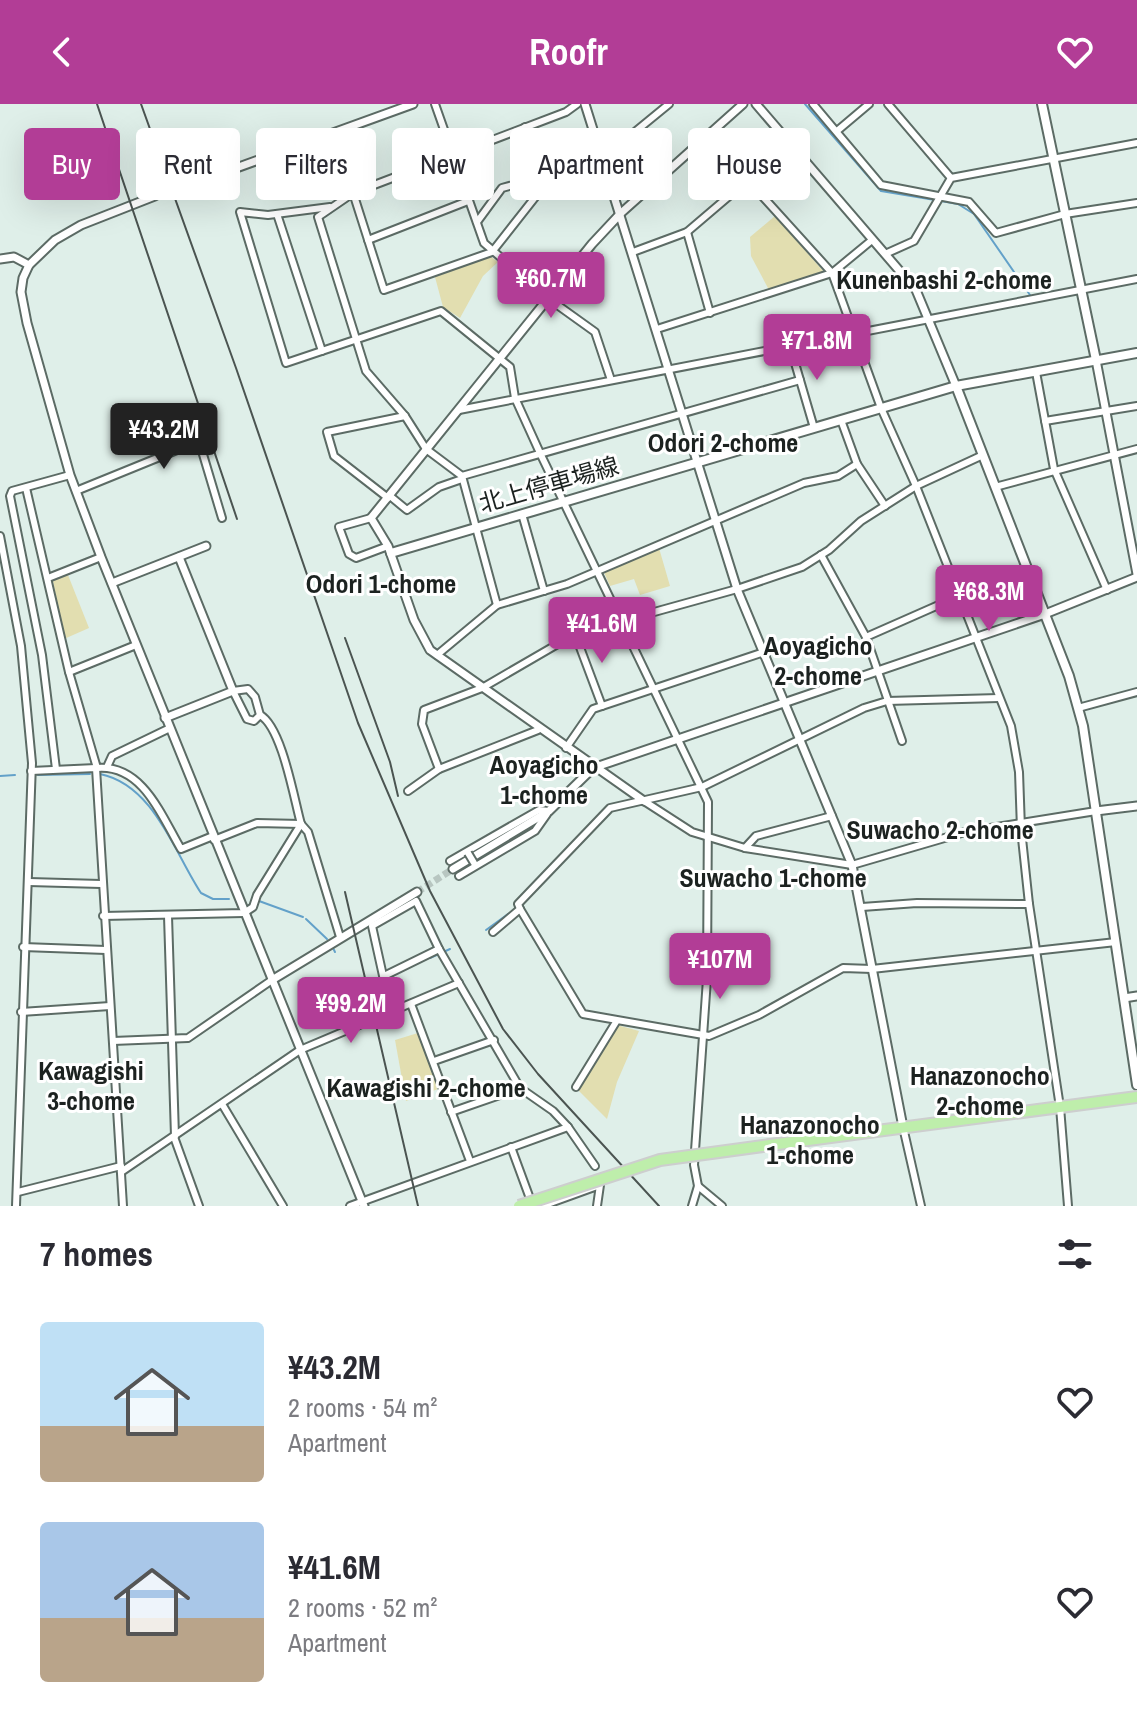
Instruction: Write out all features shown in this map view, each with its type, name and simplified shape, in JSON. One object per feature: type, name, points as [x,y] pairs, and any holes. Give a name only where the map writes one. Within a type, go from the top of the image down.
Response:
[{"type":"highway","points":[[519,1206],[660,1160],[1137,1097]]},
{"type":"main road","points":[[1042,104],[1096,360]]},
{"type":"main road","name":"北上停車場線","points":[[390,550],[476,528],[956,386],[1137,353]]},
{"type":"main road","points":[[956,386],[1045,614],[1078,708],[1137,1085]]},
{"type":"street","points":[[348,128],[413,104]]},
{"type":"street","points":[[435,104],[443,128]]},
{"type":"street","points":[[494,138],[566,112],[577,104]]},
{"type":"street","points":[[585,104],[593,128]]},
{"type":"street","points":[[640,128],[669,104]]},
{"type":"street","points":[[715,128],[743,104]]},
{"type":"street","points":[[756,104],[916,290],[956,386]]},
{"type":"street","points":[[813,104],[881,185],[969,202],[996,233],[1065,214],[1137,203]]},
{"type":"street","points":[[837,131],[869,104]]},
{"type":"street","points":[[888,104],[951,178]]},
{"type":"street","points":[[885,254],[914,241],[951,178],[1137,143]]},
{"type":"street","points":[[390,550],[356,558],[349,554],[339,527],[371,518],[621,213],[688,152]]},
{"type":"street","points":[[477,222],[502,188],[510,186]]},
{"type":"street","points":[[145,200],[81,225],[47,246],[29,265],[23,278],[23,307],[70,475],[101,557],[363,1204]]},
{"type":"street","points":[[342,200],[318,217],[370,379],[405,416],[426,449],[462,478],[497,605]]},
{"type":"street","points":[[355,200],[384,290],[492,252],[533,200]]},
{"type":"street","points":[[617,200],[737,589],[852,865],[921,1206]]},
{"type":"street","points":[[633,252],[687,232],[725,200]]},
{"type":"street","points":[[766,200],[832,273],[881,408],[916,486],[1011,726],[1019,772],[1029,904],[1060,1107],[1068,1206]]},
{"type":"street","points":[[368,240],[468,201],[484,243],[492,252],[595,332],[611,380]]},
{"type":"street","points":[[330,207],[254,216],[240,212],[286,363],[441,311],[510,367],[515,398],[540,453],[680,738],[708,802],[707,979],[694,1165],[698,1186],[692,1206]]},
{"type":"street","points":[[277,214],[322,351]]},
{"type":"street","points":[[687,232],[710,313]]},
{"type":"street","points":[[657,329],[832,273],[872,240]]},
{"type":"street","points":[[0,259],[14,257],[29,265]]},
{"type":"street","points":[[459,410],[1137,279]]},
{"type":"street","points":[[790,346],[814,428]]},
{"type":"street","points":[[459,876],[535,831],[549,811],[593,768],[1045,614],[1137,575],[1096,360]]},
{"type":"street","points":[[1036,372],[1054,469],[1107,590]]},
{"type":"street","points":[[405,416],[327,432],[334,456],[407,510],[439,487],[462,478],[800,380]]},
{"type":"street","points":[[1045,421],[1137,406]]},
{"type":"street","points":[[841,420],[857,464],[885,506]]},
{"type":"street","points":[[76,491],[199,441],[222,518]]},
{"type":"street","points":[[995,487],[1137,449]]},
{"type":"street","points":[[439,769],[422,724],[424,710],[482,688],[575,634],[737,589],[802,567],[916,486],[983,455]]},
{"type":"street","points":[[437,655],[497,605],[597,570],[804,483],[838,476],[857,464]]},
{"type":"street","points":[[56,769],[40,642],[10,496],[12,491],[70,475]]},
{"type":"street","points":[[26,488],[69,672],[97,768],[107,767],[132,779],[152,796],[181,849],[257,823],[301,824]]},
{"type":"street","points":[[522,514],[544,591]]},
{"type":"street","points":[[371,518],[390,550],[414,620],[430,650],[565,749],[692,832],[745,848],[852,865],[965,832],[1137,806]]},
{"type":"street","points":[[0,536],[21,646],[31,771],[16,1206]]},
{"type":"street","points":[[112,583],[206,546]]},
{"type":"street","points":[[821,555],[866,637],[902,741]]},
{"type":"street","points":[[48,578],[101,557]]},
{"type":"street","points":[[179,557],[247,719],[254,721],[260,715]]},
{"type":"street","points":[[866,637],[959,596]]},
{"type":"street","points":[[575,634],[602,706]]},
{"type":"street","points":[[69,672],[136,645]]},
{"type":"street","points":[[565,749],[593,709],[764,652]]},
{"type":"street","points":[[165,718],[233,691],[248,689],[252,692],[260,715],[270,722],[277,739],[301,824],[308,832],[340,937]]},
{"type":"street","points":[[1078,708],[1137,692]]},
{"type":"street","points":[[999,698],[887,701],[702,787],[610,808],[518,904],[520,909],[583,1014],[709,1036],[759,1015],[843,968],[872,969],[1116,942]]},
{"type":"street","points":[[107,767],[112,756],[170,728]]},
{"type":"street","points":[[408,791],[439,769],[538,730]]},
{"type":"street","points":[[31,771],[96,768],[123,1206]]},
{"type":"street","points":[[452,865],[468,852],[539,810],[549,811]]},
{"type":"street","points":[[452,865],[549,811]]},
{"type":"street","points":[[745,848],[756,836],[832,816]]},
{"type":"street","points":[[103,916],[244,913],[253,907],[257,895],[301,824]]},
{"type":"street","points":[[468,852],[475,865]]},
{"type":"street","points":[[29,882],[101,884]]},
{"type":"street","points":[[113,1041],[188,1038],[272,980],[417,892]]},
{"type":"street","points":[[391,1012],[372,926],[416,901],[439,949],[520,1088],[553,1111],[595,1166]]},
{"type":"street","points":[[862,907],[917,903],[1029,904]]},
{"type":"street","points":[[493,932],[520,909]]},
{"type":"street","points":[[168,916],[174,1136],[199,1206]]},
{"type":"street","points":[[23,947],[106,950]]},
{"type":"street","points":[[384,976],[439,949]]},
{"type":"street","points":[[18,1192],[121,1169],[300,1050],[459,983]]},
{"type":"street","points":[[1124,998],[1137,996]]},
{"type":"street","points":[[411,1004],[470,1161]]},
{"type":"street","points":[[21,1012],[110,1006]]},
{"type":"street","points":[[576,1087],[616,1022]]},
{"type":"street","points":[[434,1061],[494,1040]]},
{"type":"street","points":[[451,1112],[520,1088]]},
{"type":"street","points":[[222,1104],[283,1206]]},
{"type":"street","points":[[350,1206],[363,1204],[470,1161],[568,1127]]},
{"type":"street","points":[[511,1147],[533,1206]]},
{"type":"street","points":[[542,1206],[600,1185],[597,1206]]},
{"type":"street","points":[[698,1186],[722,1206]]},
{"type":"shaded area","points":[[775,216],[824,272],[769,290],[751,256],[750,237]]},
{"type":"shaded area","points":[[490,256],[498,262],[483,276],[460,318],[443,307],[435,277]]},
{"type":"shaded area","points":[[659,548],[670,586],[640,595],[634,579],[610,586],[603,570]]},
{"type":"shaded area","points":[[68,575],[89,628],[64,639],[53,581]]},
{"type":"shaded area","points":[[617,1025],[639,1031],[617,1082],[607,1119],[577,1089]]},
{"type":"shaded area","points":[[418,1033],[438,1089],[406,1101],[395,1040]]},
{"type":"waterway","points":[[805,104],[881,191],[935,200]]},
{"type":"waterway","points":[[941,201],[958,204],[974,214],[1030,295]]},
{"type":"waterway","points":[[38,775],[90,774]]},
{"type":"waterway","points":[[100,774],[135,791],[149,806],[201,893],[213,899],[229,899]]},
{"type":"waterway","points":[[0,776],[15,775]]},
{"type":"waterway","points":[[259,901],[303,917]]},
{"type":"waterway","points":[[486,930],[508,914]]},
{"type":"waterway","points":[[306,919],[327,939]]},
{"type":"waterway","points":[[333,948],[335,952]]},
{"type":"waterway","points":[[430,958],[450,949]]},
{"type":"tunnel","points":[[417,892],[453,869]]},
{"type":"railway","points":[[97,104],[237,519]]},
{"type":"railway","points":[[141,104],[358,723],[430,891],[503,1029],[538,1074],[659,1206]]},
{"type":"railway","points":[[345,638],[390,762],[398,796]]},
{"type":"railway","points":[[345,892],[418,1206]]},
{"type":"district","name":"Kunenbashi 2-chome","points":[[944,280]]},
{"type":"district","name":"Odori 2-chome","points":[[723,443]]},
{"type":"district","name":"Odori 1-chome","points":[[381,584]]},
{"type":"district","name":"Aoyagicho 2-chome","points":[[818,661]]},
{"type":"district","name":"Aoyagicho 1-chome","points":[[544,780]]},
{"type":"district","name":"Suwacho 2-chome","points":[[940,830]]},
{"type":"district","name":"Suwacho 1-chome","points":[[773,878]]},
{"type":"district","name":"Kawagishi 3-chome","points":[[91,1086]]},
{"type":"district","name":"Kawagishi 2-chome","points":[[426,1088]]},
{"type":"district","name":"Hanazonocho 2-chome","points":[[980,1091]]},
{"type":"district","name":"Hanazonocho 1-chome","points":[[810,1140]]}]
